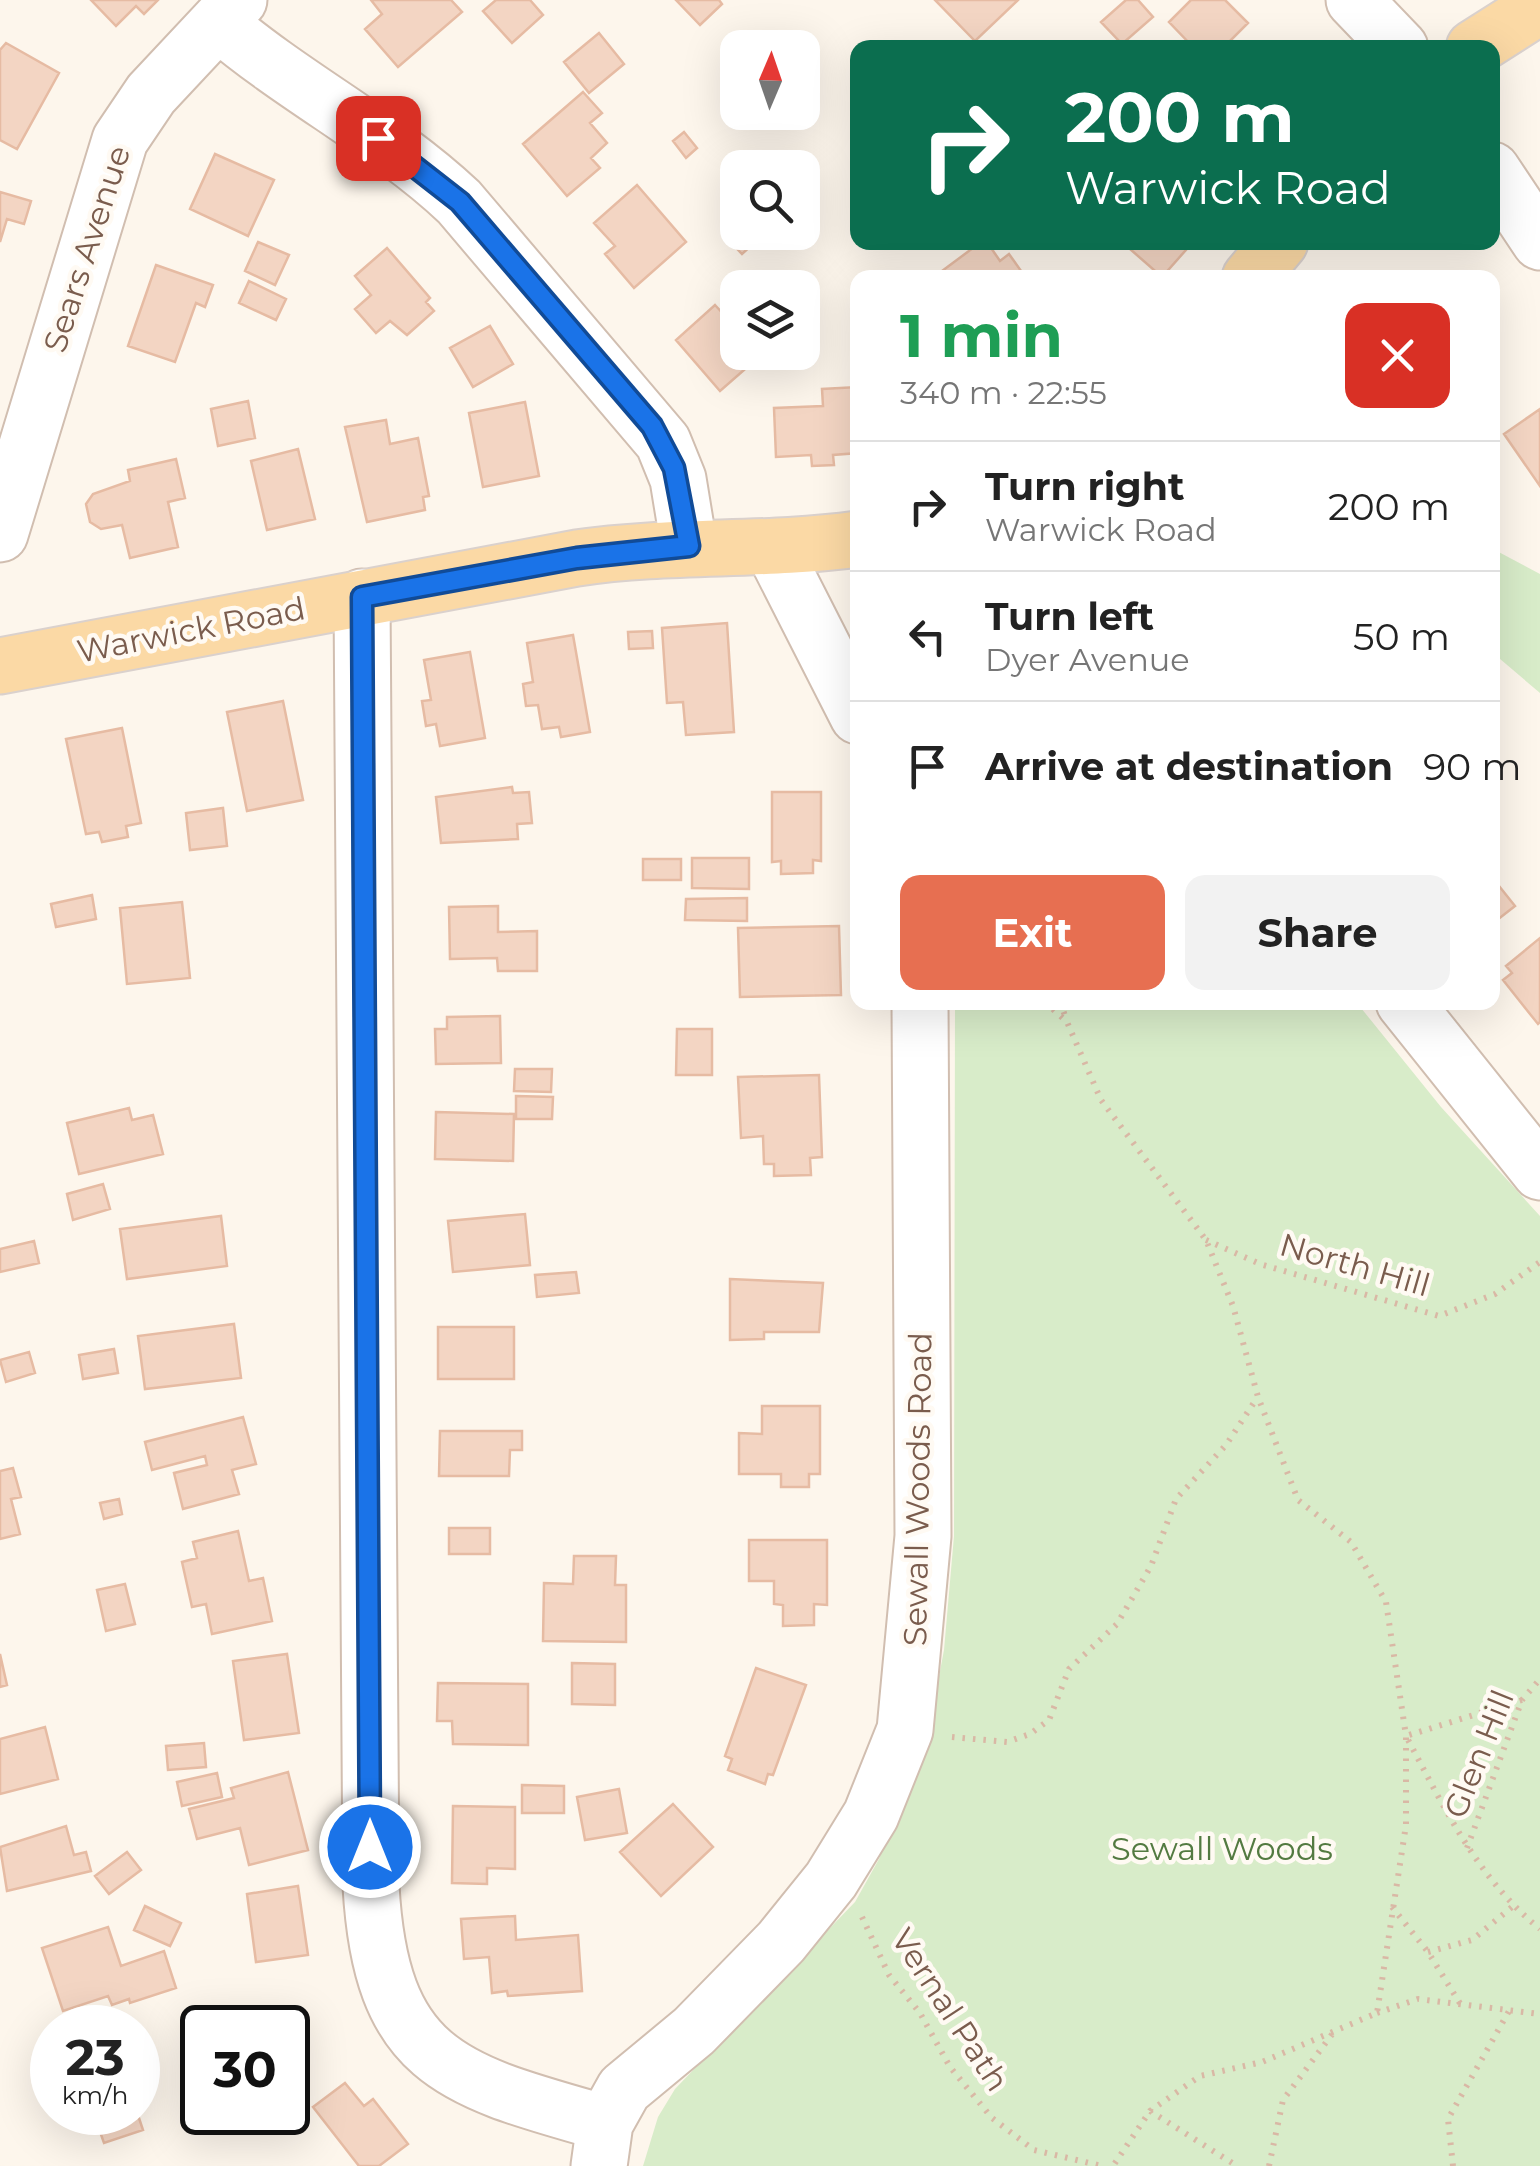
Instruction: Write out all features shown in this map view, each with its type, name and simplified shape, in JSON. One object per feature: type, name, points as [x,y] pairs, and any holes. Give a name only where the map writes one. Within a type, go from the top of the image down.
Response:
[{"type":"main road","points":[[1487,40],[1540,6]]},
{"type":"main road","points":[[1257,270],[1273,250]]},
{"type":"main road","name":"Warwick Road","points":[[0,666],[577,558],[689,546],[772,547],[850,540]]},
{"type":"street","points":[[1354,0],[1392,40]]},
{"type":"street","points":[[230,12],[310,95],[414,162],[460,202],[663,442],[678,479],[689,546]]},
{"type":"street","name":"Sears Avenue","points":[[0,534],[120,140],[152,94],[230,12]]},
{"type":"street","points":[[1500,182],[1540,242]]},
{"type":"street","points":[[772,547],[850,700]]},
{"type":"street","points":[[362,597],[371,1886],[377,1950],[383,1977],[407,2024],[444,2063],[489,2090],[602,2144]]},
{"type":"street","name":"Sewall Woods Road","points":[[602,2144],[624,2089],[694,2031],[781,1942],[830,1880],[871,1815],[904,1730],[923,1536],[920,1010]]},
{"type":"street","points":[[1410,1010],[1540,1172]]},
{"type":"path","points":[[1054,1010],[1067,1022]]},
{"type":"path","points":[[1063,1010],[1101,1100],[1206,1240],[1233,1306],[1258,1397],[1298,1500],[1351,1542],[1386,1602],[1406,1736],[1406,1825],[1377,2013]]},
{"type":"path","name":"North Hill","points":[[1206,1240],[1260,1264],[1439,1316],[1495,1294],[1540,1262]]},
{"type":"path","points":[[904,1730],[1008,1742],[1049,1720],[1069,1668],[1117,1624],[1151,1566],[1176,1499],[1226,1445],[1258,1397]]},
{"type":"path","name":"Glen Hill","points":[[1467,1849],[1522,1700],[1540,1679]]},
{"type":"path","points":[[1406,1736],[1522,1700]]},
{"type":"path","points":[[1406,1736],[1467,1849],[1512,1907],[1540,1929]]},
{"type":"path","name":"Vernal Path","points":[[830,1880],[855,1902],[889,1975],[920,2013],[950,2067],[992,2118],[1034,2150],[1102,2166]]},
{"type":"path","points":[[1392,1906],[1428,1952],[1461,2005]]},
{"type":"path","points":[[1428,1952],[1472,1940],[1512,1907]]},
{"type":"path","points":[[1113,2166],[1150,2111],[1200,2076],[1262,2062],[1336,2028],[1418,1998],[1540,2014]]},
{"type":"path","points":[[1453,2166],[1448,2118],[1509,2010]]},
{"type":"path","points":[[1269,2166],[1284,2100],[1336,2028]]},
{"type":"path","points":[[1150,2111],[1237,2166]]},
{"type":"green space","points":[[1500,553],[1540,574],[1540,693],[1500,659]]},
{"type":"green space","name":"Sewall Woods","points":[[955,1010],[1363,1010],[1441,1107],[1540,1216],[1540,2166],[643,2166],[658,2117],[675,2089],[855,1902],[879,1859],[928,1734],[944,1650],[954,1536]]},
{"type":"building","points":[[91,0],[158,0],[144,14],[136,6],[116,26]]},
{"type":"building","points":[[371,0],[451,0],[462,12],[398,67],[365,29],[382,14]]},
{"type":"building","points":[[496,0],[530,0],[543,15],[512,43],[483,11]]},
{"type":"building","points":[[676,0],[719,0],[722,4],[700,25]]},
{"type":"building","points":[[935,0],[1018,0],[976,40]]},
{"type":"building","points":[[1126,0],[1138,0],[1153,17],[1127,40],[1118,40],[1101,22]]},
{"type":"building","points":[[1191,0],[1225,0],[1248,23],[1231,40],[1186,40],[1169,22]]},
{"type":"building","points":[[599,33],[624,64],[589,93],[564,62]]},
{"type":"building","points":[[6,43],[59,73],[17,149],[0,140],[0,50]]},
{"type":"building","points":[[583,92],[602,113],[590,123],[607,143],[591,158],[600,168],[567,196],[523,144]]},
{"type":"building","points":[[684,132],[697,148],[686,158],[673,141]]},
{"type":"building","points":[[215,154],[274,180],[248,236],[190,209]]},
{"type":"building","points":[[637,185],[686,242],[634,288],[605,254],[615,246],[594,223]]},
{"type":"building","points":[[0,192],[31,201],[24,224],[7,219],[0,242]]},
{"type":"building","points":[[258,242],[289,255],[275,285],[245,271]]},
{"type":"building","points":[[387,248],[430,298],[426,302],[434,311],[407,335],[390,321],[376,333],[355,309],[371,295],[355,276]]},
{"type":"building","points":[[970,250],[992,250],[1000,261],[1009,254],[1020,270],[943,270]]},
{"type":"building","points":[[1131,250],[1186,250],[1168,270],[1154,270]]},
{"type":"building","points":[[156,265],[213,285],[205,307],[196,303],[175,362],[128,346]]},
{"type":"building","points":[[249,281],[286,299],[276,320],[239,303]]},
{"type":"building","points":[[715,305],[720,310],[720,370],[744,370],[720,391],[676,340]]},
{"type":"building","points":[[490,326],[513,364],[473,387],[450,348]]},
{"type":"building","points":[[850,387],[850,454],[833,455],[834,465],[812,466],[811,455],[776,457],[774,408],[823,406],[822,389]]},
{"type":"building","points":[[248,401],[255,438],[218,446],[211,409]]},
{"type":"building","points":[[525,402],[539,476],[483,487],[469,413]]},
{"type":"building","points":[[1540,409],[1540,486],[1504,434]]},
{"type":"building","points":[[386,420],[390,444],[418,438],[429,496],[423,497],[425,510],[367,522],[345,427]]},
{"type":"building","points":[[298,449],[315,519],[267,530],[251,461]]},
{"type":"building","points":[[176,459],[185,498],[168,502],[178,547],[130,558],[122,525],[101,529],[90,522],[86,504],[93,494],[130,481],[128,470]]},
{"type":"building","points":[[727,623],[734,732],[686,735],[683,702],[667,703],[662,628]]},
{"type":"building","points":[[652,631],[653,648],[629,649],[628,632]]},
{"type":"building","points":[[573,635],[590,732],[561,737],[559,727],[542,729],[538,705],[526,706],[523,684],[533,682],[527,643]]},
{"type":"building","points":[[470,652],[485,738],[440,746],[436,724],[426,726],[422,701],[431,700],[424,660]]},
{"type":"building","points":[[283,701],[303,800],[247,811],[227,712]]},
{"type":"building","points":[[122,728],[141,823],[126,826],[128,837],[102,842],[99,832],[86,834],[66,739]]},
{"type":"building","points":[[512,787],[513,793],[529,792],[532,823],[517,824],[518,839],[441,843],[436,797]]},
{"type":"building","points":[[772,792],[821,792],[821,861],[813,860],[813,873],[781,874],[781,861],[772,862]]},
{"type":"building","points":[[223,808],[227,846],[190,850],[186,813]]},
{"type":"building","points":[[692,858],[749,858],[749,889],[692,888]]},
{"type":"building","points":[[643,859],[681,859],[681,880],[643,880]]},
{"type":"building","points":[[1500,887],[1515,906],[1500,918]]},
{"type":"building","points":[[92,895],[96,919],[56,927],[51,904]]},
{"type":"building","points":[[747,898],[747,921],[685,920],[686,899]]},
{"type":"building","points":[[182,902],[190,978],[127,984],[120,908]]},
{"type":"building","points":[[498,906],[498,932],[537,931],[537,971],[498,971],[497,958],[450,959],[449,907]]},
{"type":"building","points":[[839,926],[841,995],[740,997],[738,928]]},
{"type":"building","points":[[1540,938],[1538,1024],[1503,980],[1512,973],[1506,966]]},
{"type":"building","points":[[500,1016],[501,1063],[436,1064],[435,1029],[447,1029],[447,1017]]},
{"type":"building","points":[[677,1029],[712,1029],[712,1075],[676,1075]]},
{"type":"building","points":[[515,1069],[552,1069],[551,1092],[514,1091]]},
{"type":"building","points":[[819,1075],[822,1157],[810,1158],[811,1175],[774,1176],[774,1164],[764,1164],[763,1136],[741,1138],[738,1077]]},
{"type":"building","points":[[516,1096],[553,1097],[552,1119],[516,1119]]},
{"type":"building","points":[[129,1108],[132,1120],[153,1115],[163,1154],[79,1174],[67,1123]]},
{"type":"building","points":[[436,1112],[514,1114],[513,1161],[435,1159]]},
{"type":"building","points":[[103,1184],[110,1209],[73,1220],[67,1194]]},
{"type":"building","points":[[525,1214],[530,1265],[453,1272],[448,1221]]},
{"type":"building","points":[[221,1216],[227,1266],[127,1279],[120,1229]]},
{"type":"building","points":[[34,1241],[39,1263],[0,1272],[0,1249]]},
{"type":"building","points":[[576,1272],[579,1293],[537,1297],[535,1275]]},
{"type":"building","points":[[730,1279],[823,1283],[819,1332],[764,1332],[764,1339],[730,1340]]},
{"type":"building","points":[[234,1324],[241,1378],[145,1389],[138,1336]]},
{"type":"building","points":[[438,1327],[514,1327],[514,1379],[438,1379]]},
{"type":"building","points":[[114,1349],[118,1373],[83,1379],[79,1355]]},
{"type":"building","points":[[29,1352],[35,1373],[6,1382],[0,1360]]},
{"type":"building","points":[[762,1406],[820,1406],[820,1474],[809,1474],[809,1487],[781,1487],[781,1474],[739,1474],[739,1433],[762,1434]]},
{"type":"building","points":[[243,1417],[256,1464],[232,1470],[239,1494],[183,1509],[174,1473],[207,1465],[205,1456],[152,1470],[145,1442]]},
{"type":"building","points":[[440,1431],[522,1431],[522,1450],[510,1450],[509,1476],[439,1476]]},
{"type":"building","points":[[13,1468],[21,1497],[11,1499],[20,1534],[0,1539],[0,1471]]},
{"type":"building","points":[[119,1499],[122,1514],[104,1519],[100,1503]]},
{"type":"building","points":[[449,1528],[490,1528],[490,1554],[449,1554]]},
{"type":"building","points":[[238,1531],[249,1581],[263,1578],[272,1621],[212,1634],[206,1604],[192,1607],[182,1562],[197,1558],[193,1542]]},
{"type":"building","points":[[749,1540],[827,1540],[827,1605],[814,1604],[814,1625],[783,1626],[783,1605],[774,1604],[774,1581],[749,1581]]},
{"type":"building","points":[[574,1556],[616,1556],[615,1585],[626,1585],[626,1642],[543,1641],[544,1583],[573,1584]]},
{"type":"building","points":[[125,1584],[135,1624],[106,1631],[97,1590]]},
{"type":"building","points":[[0,1654],[7,1685],[0,1687]]},
{"type":"building","points":[[287,1654],[299,1733],[244,1740],[233,1661]]},
{"type":"building","points":[[572,1663],[615,1664],[615,1705],[572,1704]]},
{"type":"building","points":[[756,1668],[806,1685],[773,1775],[768,1774],[765,1784],[728,1770],[732,1759],[725,1756]]},
{"type":"building","points":[[438,1683],[528,1684],[528,1745],[453,1744],[452,1721],[437,1721]]},
{"type":"building","points":[[45,1727],[58,1779],[0,1794],[0,1739]]},
{"type":"building","points":[[204,1743],[206,1767],[168,1770],[166,1746]]},
{"type":"building","points":[[288,1772],[308,1850],[249,1865],[240,1828],[197,1839],[189,1809],[234,1798],[231,1788]]},
{"type":"building","points":[[217,1773],[222,1797],[182,1806],[177,1782]]},
{"type":"building","points":[[522,1785],[564,1786],[564,1813],[522,1813]]},
{"type":"building","points":[[619,1789],[627,1833],[585,1840],[577,1797]]},
{"type":"building","points":[[673,1804],[713,1847],[661,1896],[620,1852]]},
{"type":"building","points":[[453,1806],[515,1807],[515,1869],[487,1868],[487,1884],[452,1883]]},
{"type":"building","points":[[66,1826],[74,1855],[86,1852],[91,1871],[7,1891],[0,1847]]},
{"type":"building","points":[[127,1852],[141,1870],[109,1894],[95,1876]]},
{"type":"building","points":[[298,1886],[308,1955],[256,1962],[247,1894]]},
{"type":"building","points":[[145,1906],[181,1923],[170,1946],[134,1930]]},
{"type":"building","points":[[515,1916],[516,1940],[578,1935],[582,1991],[508,1996],[507,1991],[492,1993],[489,1957],[464,1959],[461,1919]]},
{"type":"building","points":[[108,1927],[121,1966],[164,1951],[176,1988],[130,2003],[129,1999],[112,2005],[108,1996],[81,2005],[61,2005],[42,1948]]},
{"type":"building","points":[[345,2083],[364,2106],[373,2099],[408,2144],[379,2166],[359,2166],[313,2107]]},
{"type":"building","points":[[101,2135],[128,2135],[104,2143]]},
{"type":"route","points":[[370,1847],[362,597],[577,558],[689,546],[674,468],[652,426],[460,202],[378,138]]}]
